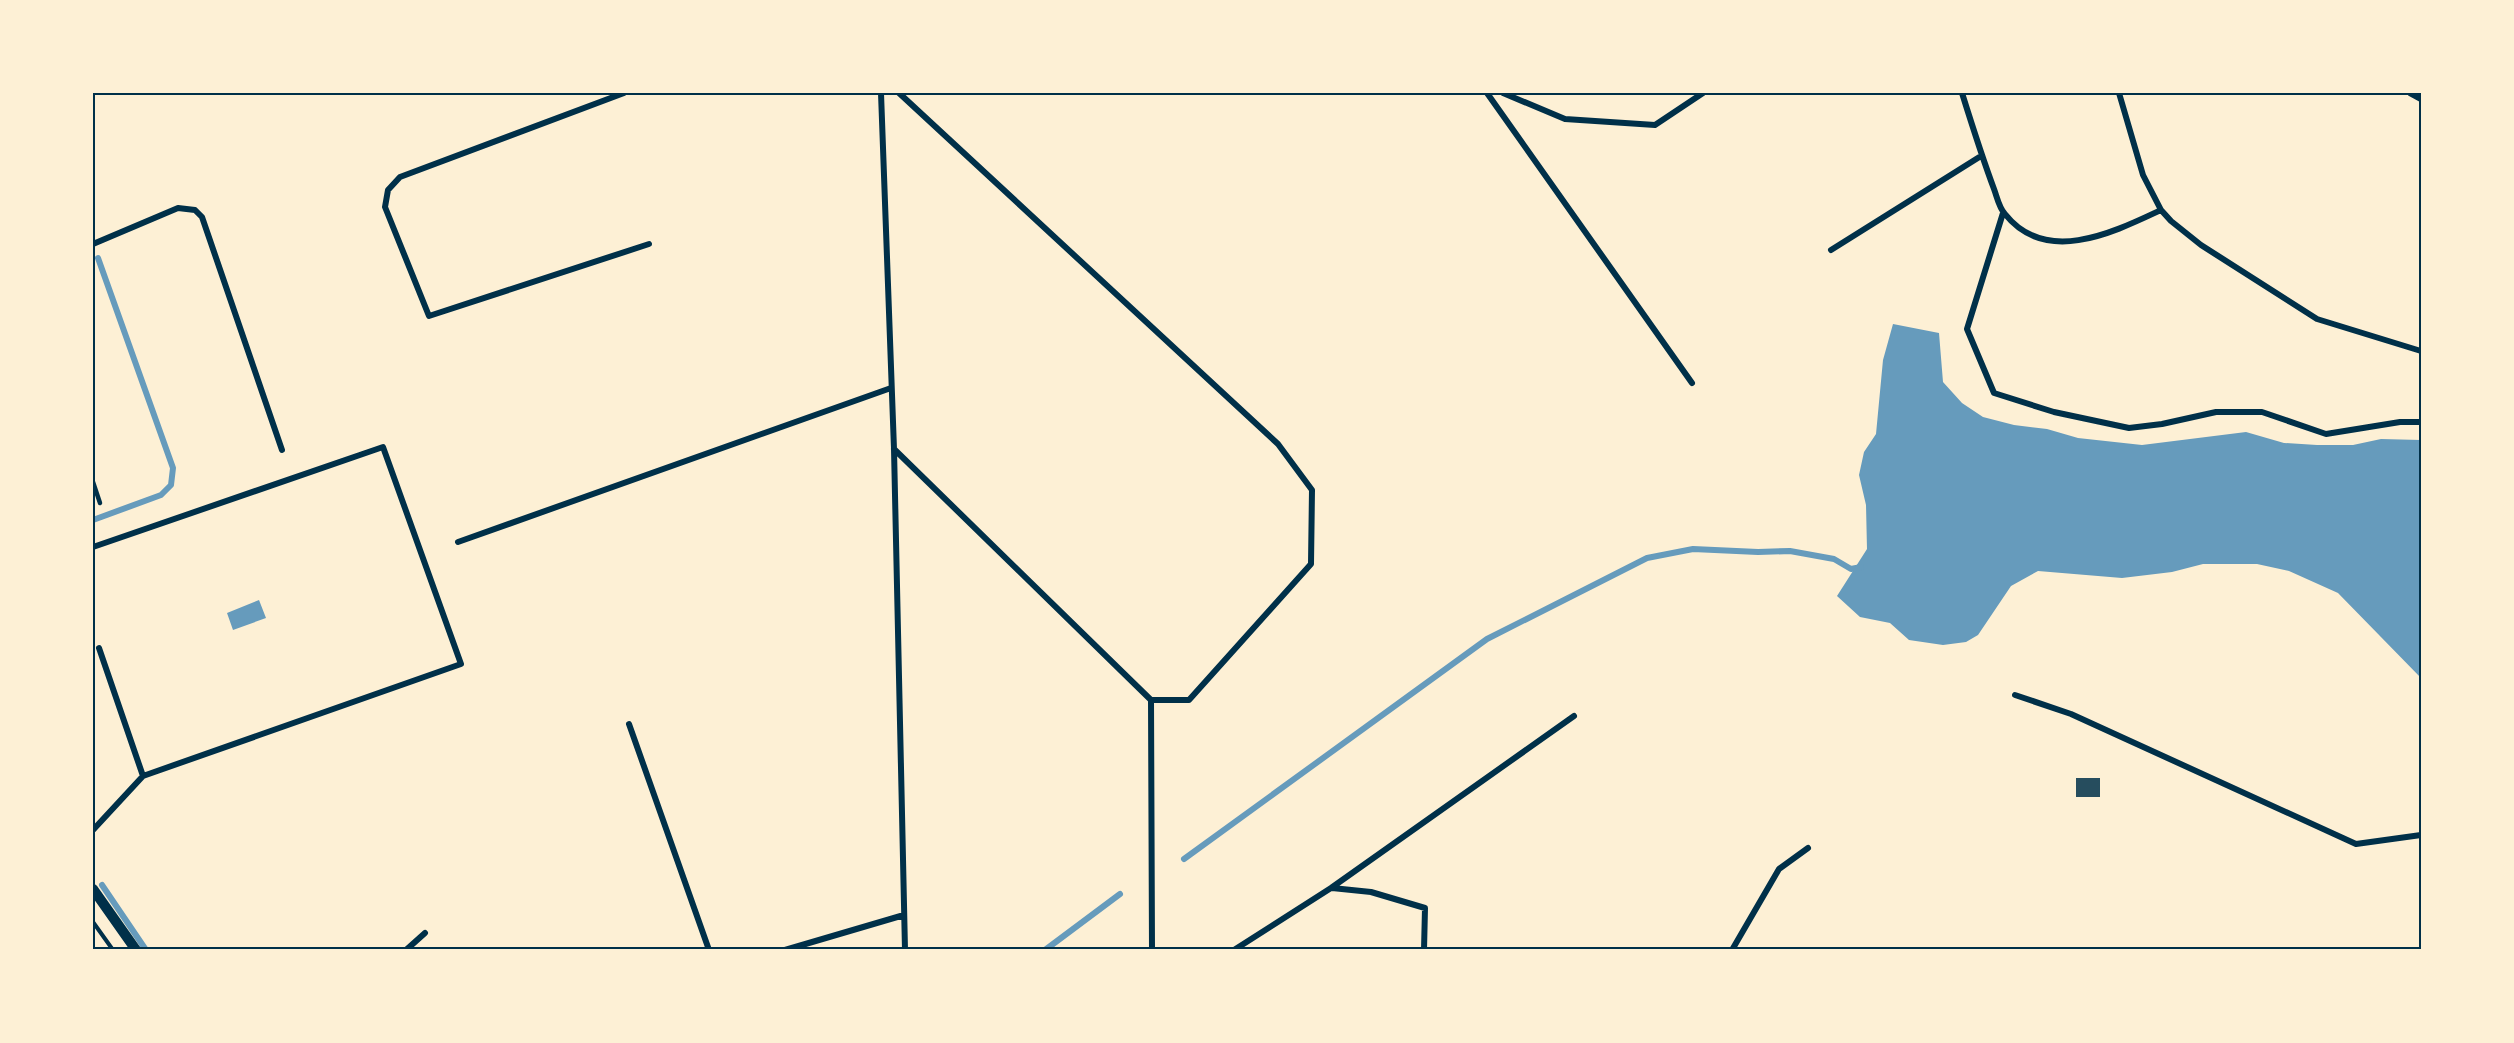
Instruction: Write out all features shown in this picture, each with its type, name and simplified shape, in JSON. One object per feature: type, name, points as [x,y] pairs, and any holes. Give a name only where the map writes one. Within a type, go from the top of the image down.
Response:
[{"type":"street","points":[[624,93],[400,177],[388,190],[386,207],[429,316],[649,243]]},
{"type":"street","points":[[881,93],[894,449],[905,950]]},
{"type":"street","points":[[894,449],[1151,700],[1189,700],[1311,564],[1312,490],[1278,444],[899,93]]},
{"type":"street","points":[[1487,93],[1692,383]]},
{"type":"street","points":[[1503,93],[1565,119],[1655,125],[1703,93]]},
{"type":"street","points":[[1962,93],[1981,156],[2003,213],[2032,235],[2067,242],[2113,232],[2162,210]]},
{"type":"street","points":[[2119,93],[2143,175],[2162,210],[2201,245],[2317,319],[2421,351]]},
{"type":"street","points":[[2410,93],[2421,99]]},
{"type":"street","points":[[1831,250],[1981,156]]},
{"type":"street","points":[[93,244],[178,208],[195,210],[202,217],[282,450]]},
{"type":"street","points":[[2003,213],[1968,329],[1994,393],[2054,412],[2129,428],[2162,424],[2216,412],[2262,412],[2326,434],[2400,422],[2421,422]]},
{"type":"street","points":[[458,542],[891,388]]},
{"type":"street","points":[[93,547],[383,447],[461,663],[143,776],[93,830]]},
{"type":"street","points":[[99,648],[143,776]]},
{"type":"street","points":[[2015,695],[2071,714],[2356,844],[2421,836]]},
{"type":"street","points":[[1151,700],[1152,950]]},
{"type":"street","points":[[1234,950],[1331,888],[1574,716]]},
{"type":"street","points":[[629,724],[709,950]]},
{"type":"street","points":[[1732,950],[1779,869],[1808,848]]},
{"type":"street","points":[[1331,888],[1371,892],[1425,908],[1424,950]]},
{"type":"street","points":[[93,889],[136,950]]},
{"type":"street","points":[[785,950],[904,915]]},
{"type":"street","points":[[406,950],[425,933]]},
{"type":"lane","points":[[93,482],[100,503]]},
{"type":"path","points":[[93,922],[112,950]]},
{"type":"water","points":[[1893,324],[1939,333],[1943,382],[1962,403],[1983,417],[2014,425],[2047,429],[2078,438],[2142,445],[2246,432],[2284,443],[2317,445],[2353,445],[2381,439],[2421,440],[2421,678],[2338,593],[2289,571],[2257,564],[2203,564],[2172,572],[2122,578],[2038,571],[2011,586],[1978,635],[1966,642],[1943,645],[1909,640],[1890,623],[1860,617],[1837,596],[1867,549],[1866,505],[1859,475],[1864,452],[1876,434],[1883,360]]},
{"type":"water","points":[[259,600],[266,618],[233,630],[227,613]]},
{"type":"building","points":[[2076,778],[2100,778],[2100,797],[2076,797]]},
{"type":"waterway","points":[[93,520],[161,495],[171,485],[173,468],[98,258]]},
{"type":"waterway","points":[[1184,859],[1487,639],[1647,558],[1693,549],[1790,551],[1834,559],[1851,569],[1861,567]]},
{"type":"waterway","points":[[102,885],[146,950]]},
{"type":"waterway","points":[[1045,950],[1120,894]]}]
